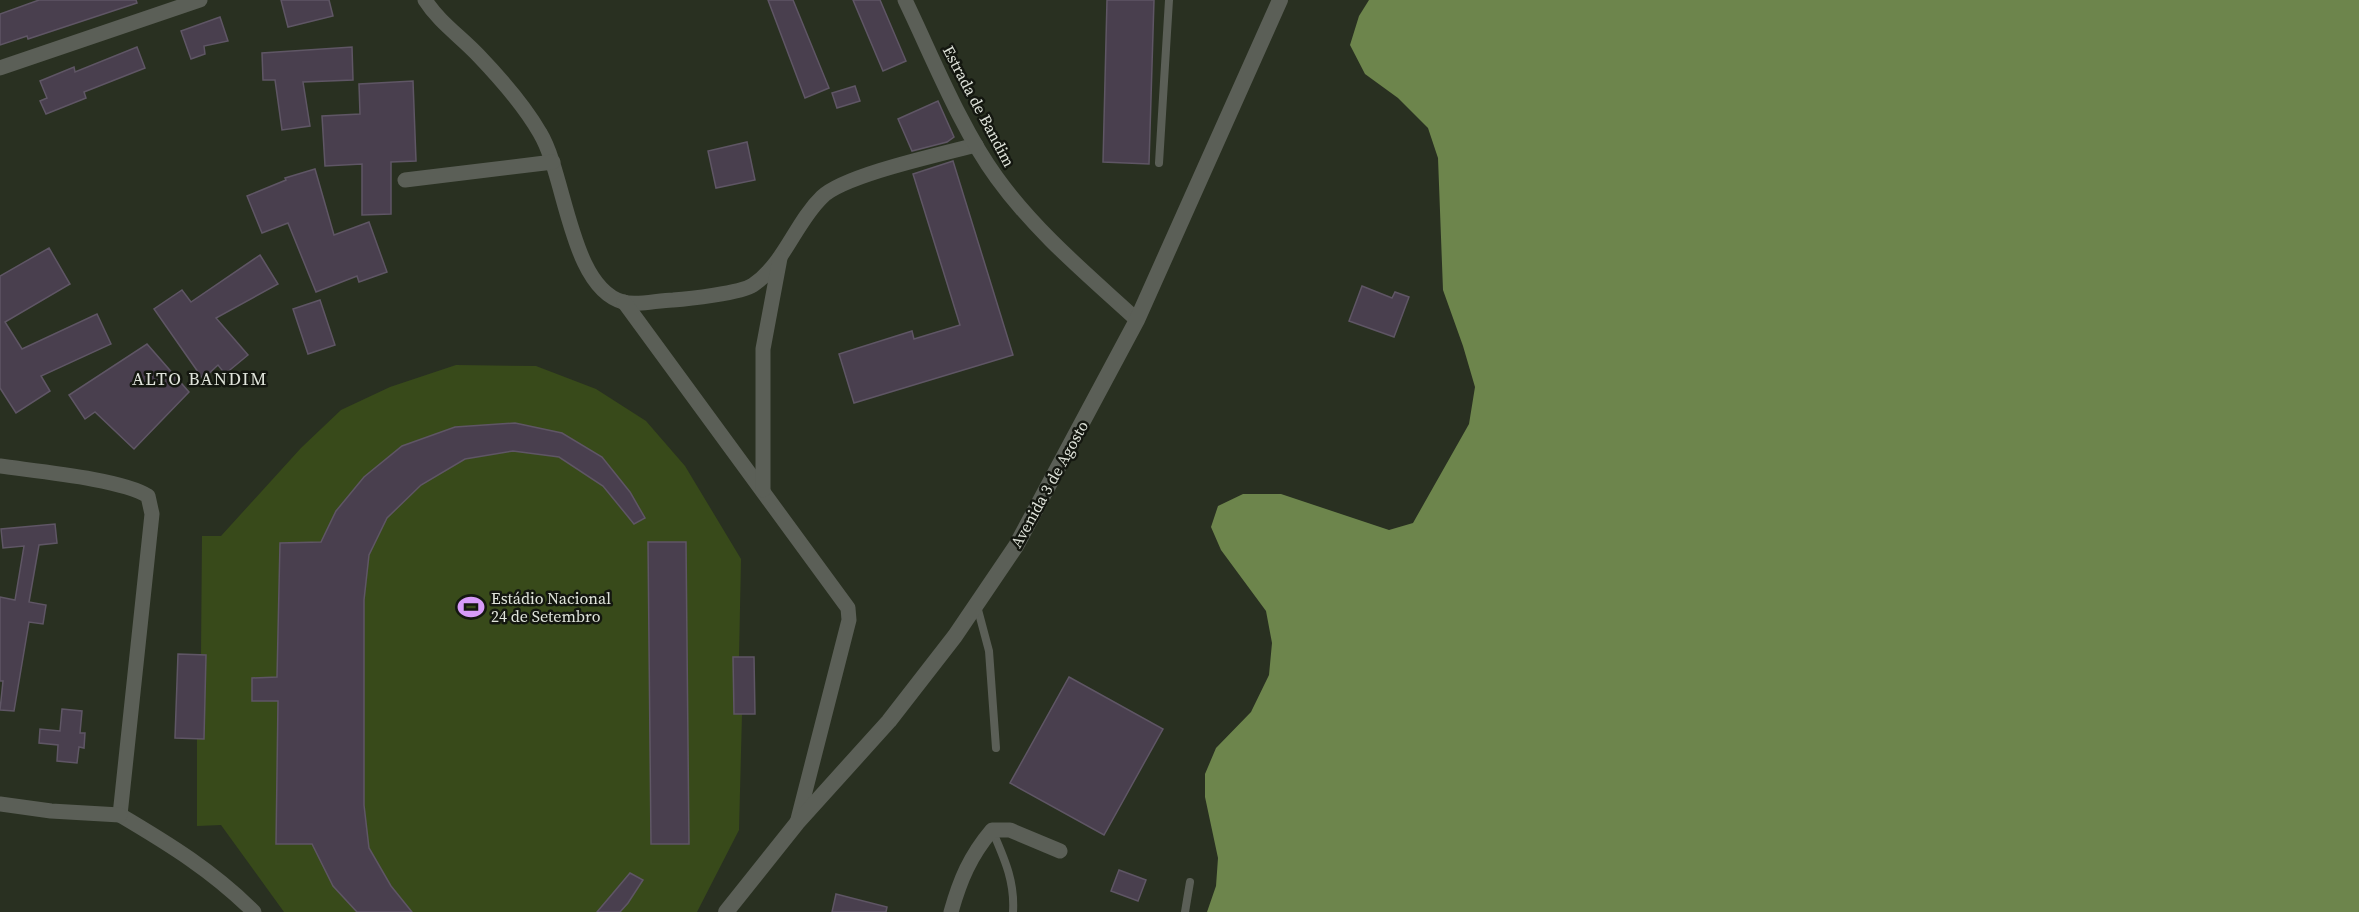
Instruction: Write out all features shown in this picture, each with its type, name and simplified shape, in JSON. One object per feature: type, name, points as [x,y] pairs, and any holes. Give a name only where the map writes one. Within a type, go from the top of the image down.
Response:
[{"type":"street","points":[[0,68],[200,0]]},
{"type":"street","points":[[424,0],[441,22],[478,55],[542,134],[585,266],[601,291],[624,302],[848,608],[849,620],[797,823]]},
{"type":"street","name":"Estrada de Bandim","points":[[905,0],[976,145],[997,179],[1056,247],[1137,320]]},
{"type":"street","name":"Avenida 3 de Agosto","points":[[726,912],[797,823],[890,721],[977,604],[1016,546],[1137,320],[1280,0]]},
{"type":"street","points":[[624,302],[693,298],[751,287],[780,258],[807,214],[824,195],[852,180],[976,145]]},
{"type":"street","points":[[405,180],[553,162]]},
{"type":"street","points":[[763,490],[764,349],[780,258]]},
{"type":"street","points":[[0,466],[130,489],[148,496],[151,504],[120,815]]},
{"type":"street","points":[[0,804],[51,811],[120,815],[181,850],[254,912]]},
{"type":"street","points":[[951,912],[960,881],[972,853],[992,830],[1010,830],[1060,851]]},
{"type":"lane","points":[[1160,163],[1170,0]]},
{"type":"lane","points":[[977,604],[989,651],[996,748]]},
{"type":"lane","points":[[992,830],[1012,882],[1013,912]]},
{"type":"lane","points":[[1185,912],[1190,882]]},
{"type":"shaded area","points":[[1369,0],[2359,0],[2359,912],[1207,912],[1216,886],[1218,858],[1205,797],[1205,774],[1216,748],[1251,712],[1269,675],[1272,643],[1266,611],[1221,550],[1211,527],[1218,506],[1243,494],[1281,494],[1389,530],[1413,523],[1469,424],[1475,387],[1443,290],[1438,158],[1428,128],[1398,98],[1365,74],[1350,45],[1359,16]]},
{"type":"shaded area","name":"Estádio Nacional 24 de Setembro","points":[[456,365],[536,366],[596,389],[646,421],[685,466],[741,559],[739,657],[733,658],[734,714],[742,714],[739,830],[697,912],[284,912],[221,825],[197,826],[197,739],[204,738],[206,655],[201,655],[202,536],[221,536],[301,448],[341,410],[390,387]]},
{"type":"building","points":[[39,0],[136,0],[137,3],[28,39],[27,36],[0,45],[0,14]]},
{"type":"building","points":[[281,0],[329,0],[333,16],[288,27]]},
{"type":"building","points":[[768,0],[793,0],[829,88],[805,98]]},
{"type":"building","points":[[853,0],[880,0],[906,61],[883,71]]},
{"type":"building","points":[[1107,0],[1154,0],[1149,164],[1103,162]]},
{"type":"building","points":[[220,17],[228,41],[204,46],[205,54],[191,59],[181,31]]},
{"type":"building","points":[[137,47],[145,68],[84,92],[86,98],[46,114],[40,101],[47,98],[40,81],[74,67],[75,72]]},
{"type":"building","points":[[352,47],[353,80],[303,82],[310,126],[282,130],[275,80],[263,80],[262,53]]},
{"type":"building","points":[[413,81],[416,161],[391,162],[391,214],[362,215],[362,164],[325,166],[322,116],[360,114],[359,84]]},
{"type":"building","points":[[855,86],[860,101],[837,108],[832,93]]},
{"type":"building","points":[[938,101],[954,137],[947,142],[912,151],[898,119]]},
{"type":"building","points":[[747,142],[755,180],[716,188],[708,151]]},
{"type":"building","points":[[953,161],[1013,355],[854,403],[839,354],[912,331],[914,339],[960,325],[913,174]]},
{"type":"building","points":[[315,169],[334,235],[369,222],[387,272],[359,282],[357,276],[316,292],[288,223],[262,233],[247,196],[286,180],[285,178]]},
{"type":"building","points":[[49,248],[70,284],[5,322],[22,349],[97,314],[111,344],[41,376],[50,391],[16,413],[0,388],[0,276]]},
{"type":"building","points":[[260,255],[278,284],[216,318],[248,355],[225,374],[218,365],[203,379],[154,309],[182,290],[191,302]]},
{"type":"building","points":[[1362,286],[1392,298],[1395,292],[1409,297],[1394,337],[1349,321]]},
{"type":"building","points":[[320,300],[335,345],[308,354],[293,309]]},
{"type":"building","points":[[147,344],[189,392],[134,449],[95,412],[85,419],[69,395]]},
{"type":"building","points":[[515,423],[562,433],[602,457],[630,492],[645,518],[634,524],[603,486],[559,457],[513,451],[465,459],[421,485],[387,518],[369,555],[364,600],[364,805],[369,848],[391,886],[412,912],[357,912],[333,886],[312,844],[276,844],[278,701],[252,701],[252,678],[277,677],[280,543],[321,542],[336,511],[364,477],[402,446],[455,427]]},
{"type":"building","points":[[55,524],[57,543],[39,545],[29,602],[46,605],[43,624],[29,622],[14,711],[0,710],[3,681],[0,681],[0,597],[15,600],[24,546],[3,548],[1,529]]},
{"type":"building","points":[[648,542],[686,542],[689,844],[651,844]]},
{"type":"building","points":[[178,654],[206,655],[204,739],[175,738]]},
{"type":"building","points":[[733,657],[754,657],[755,714],[734,714]]},
{"type":"building","points":[[1069,677],[1163,729],[1104,835],[1010,783]]},
{"type":"building","points":[[62,709],[82,711],[80,733],[85,733],[84,748],[79,747],[77,763],[57,761],[58,745],[39,743],[40,729],[60,731]]},
{"type":"building","points":[[1119,870],[1146,880],[1138,901],[1111,891]]},
{"type":"building","points":[[630,873],[643,880],[628,903],[620,912],[597,912]]},
{"type":"building","points":[[836,894],[887,907],[886,912],[832,912]]},
{"type":"place","name":"Estádio Nacional 24 de Setembro","points":[[471,607]]},
{"type":"district","name":"ALTO BANDIM","points":[[200,379]]}]
